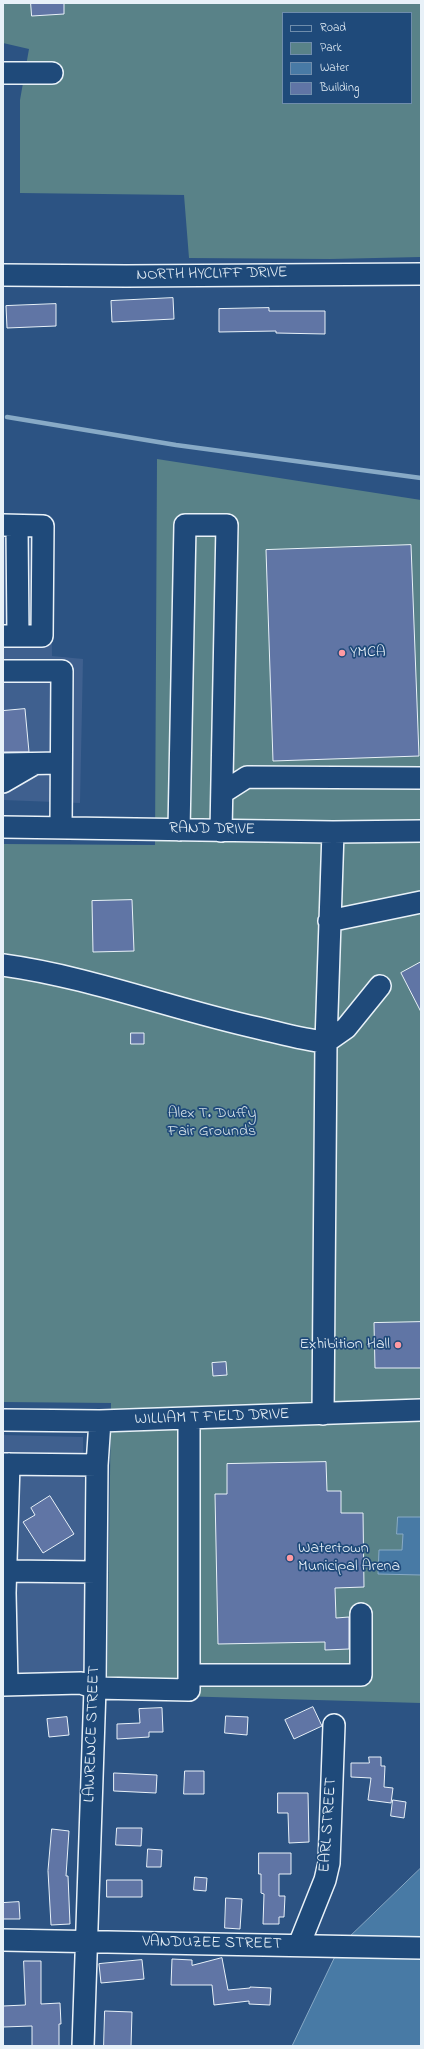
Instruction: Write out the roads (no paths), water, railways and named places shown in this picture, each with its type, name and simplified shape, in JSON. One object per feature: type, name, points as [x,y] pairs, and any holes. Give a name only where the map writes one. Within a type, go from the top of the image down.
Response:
[{"type":"street","points":[[3,73],[52,73]]},
{"type":"street","name":"NORTH HYCLIFF DRIVE","points":[[3,274],[134,276],[421,274]]},
{"type":"street","points":[[179,830],[185,524],[227,526],[221,830]]},
{"type":"street","points":[[10,526],[43,526],[42,636],[10,636],[10,526]]},
{"type":"street","points":[[3,671],[62,671],[61,828]]},
{"type":"street","points":[[3,764],[61,763]]},
{"type":"street","points":[[3,782],[34,764]]},
{"type":"street","points":[[222,793],[247,777],[421,778]]},
{"type":"street","name":"RAND DRIVE","points":[[3,827],[333,832],[421,831]]},
{"type":"street","points":[[323,1414],[326,1042],[333,832]]},
{"type":"street","points":[[329,921],[421,902]]},
{"type":"street","points":[[3,965],[34,969],[236,1023],[326,1042],[346,1028],[380,986]]},
{"type":"street","name":"WILLIAM T FIELD DRIVE","points":[[3,1420],[100,1421],[189,1419],[421,1410]]},
{"type":"street","points":[[97,1465],[6,1464],[6,1571],[4,1593],[5,1685],[81,1683],[95,1688],[189,1690],[189,1419]]},
{"type":"street","name":"LAWRENCE STREET","points":[[83,2046],[95,1688],[97,1465],[100,1421]]},
{"type":"street","points":[[6,1571],[96,1572]]},
{"type":"street","points":[[189,1675],[361,1675],[361,1614]]},
{"type":"street","name":"EARL STREET","points":[[306,1945],[329,1863],[334,1725]]},
{"type":"street","name":"VANDUZEE STREET","points":[[3,1940],[421,1948]]},
{"type":"water","points":[[398,1517],[421,1517],[421,1575],[378,1574],[379,1550],[402,1550],[403,1534],[397,1534]]},
{"type":"water","points":[[421,1868],[421,2046],[292,2046],[340,1946]]},
{"type":"waterway","points":[[7,417],[176,445],[421,478]]},
{"type":"place","name":"YMCA","points":[[342,653]]},
{"type":"place","name":"Exhibition Hall","points":[[398,1345]]},
{"type":"place","name":"Watertown Municipal Arena","points":[[290,1558]]},
{"type":"park label","name":"Alex T. Duffy Fair Grounds","points":[[212,1123]]}]
